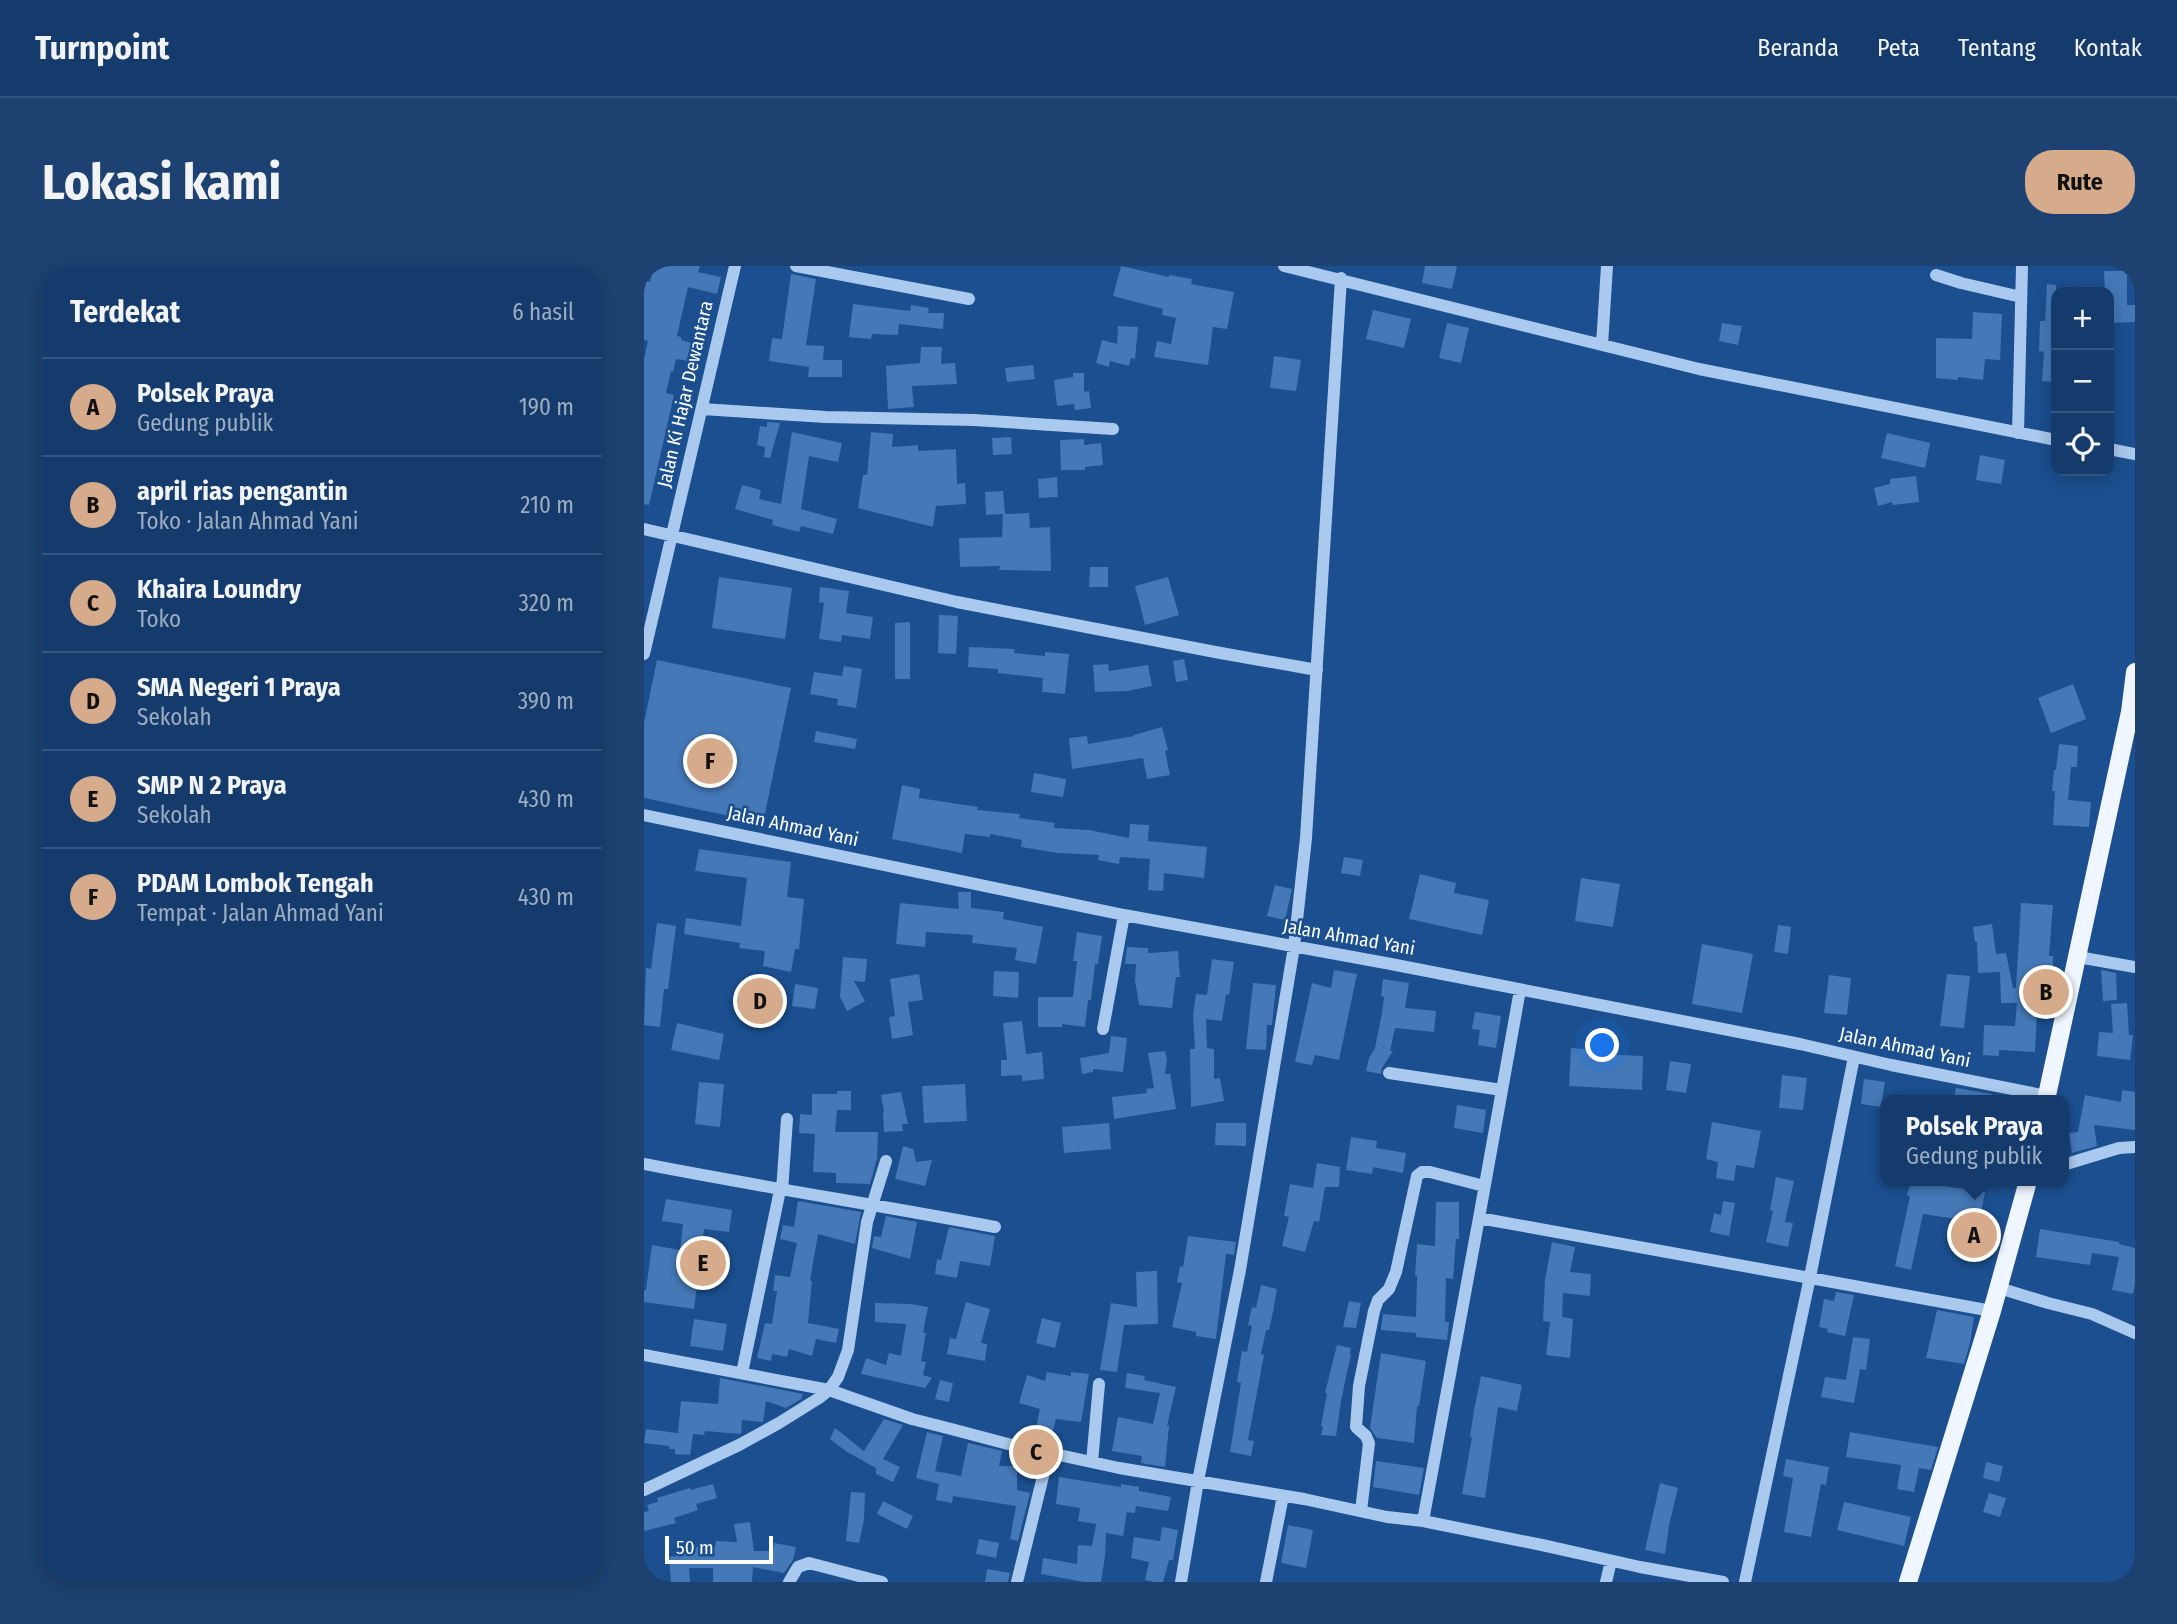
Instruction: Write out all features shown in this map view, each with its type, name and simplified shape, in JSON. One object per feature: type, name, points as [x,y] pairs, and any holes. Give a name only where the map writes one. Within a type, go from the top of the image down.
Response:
[{"type":"main road","points":[[2047,1095],[2130,712],[2135,672]]},
{"type":"main road","points":[[1908,1582],[1999,1288],[2027,1186]]},
{"type":"street","name":"Jalan Ki Hajar Dewantara","points":[[644,654],[735,266]]},
{"type":"street","points":[[796,266],[969,299]]},
{"type":"street","points":[[1284,266],[1699,369],[2051,439]]},
{"type":"street","points":[[1602,345],[1607,266]]},
{"type":"street","points":[[2018,433],[2022,266]]},
{"type":"street","points":[[1937,275],[2021,297]]},
{"type":"street","points":[[1181,1582],[1240,1270],[1294,947],[1306,838],[1341,278]]},
{"type":"street","points":[[702,409],[826,417],[974,420],[1113,429]]},
{"type":"street","points":[[2114,450],[2135,454]]},
{"type":"street","points":[[644,529],[957,602],[1317,670]]},
{"type":"street","name":"Jalan Ahmad Yani","points":[[644,815],[1124,915],[1800,1044],[2032,1095]]},
{"type":"street","points":[[1103,1029],[1124,915]]},
{"type":"street","points":[[2078,957],[2135,967]]},
{"type":"street","points":[[1423,1521],[1520,990]]},
{"type":"street","points":[[1745,1582],[1811,1277],[1854,1057]]},
{"type":"street","points":[[1389,1073],[1502,1090]]},
{"type":"street","points":[[742,1373],[781,1191],[787,1119]]},
{"type":"street","points":[[2069,1163],[2119,1148],[2135,1147]]},
{"type":"street","points":[[644,1490],[739,1446],[829,1390],[842,1369],[848,1350],[871,1203],[886,1161]]},
{"type":"street","points":[[644,1164],[781,1191],[871,1203],[995,1227]]},
{"type":"street","points":[[1361,1511],[1369,1443],[1356,1426],[1359,1386],[1377,1300],[1389,1289],[1396,1272],[1417,1175],[1430,1172],[1484,1186]]},
{"type":"street","points":[[1479,1218],[1992,1311]]},
{"type":"street","points":[[1999,1288],[2092,1314],[2135,1333]]},
{"type":"street","points":[[644,1355],[829,1390],[912,1419],[1092,1462],[1423,1521],[1723,1582]]},
{"type":"street","points":[[1092,1462],[1099,1384]]},
{"type":"street","points":[[1017,1582],[1049,1452]]},
{"type":"street","points":[[1266,1582],[1283,1496]]},
{"type":"street","points":[[1605,1582],[1611,1560]]},
{"type":"street","points":[[789,1582],[795,1569],[809,1563],[882,1582]]},
{"type":"building","points":[[654,266],[700,266],[698,272],[721,277],[717,294],[688,287],[677,336],[692,343],[688,361],[676,359],[673,372],[671,371],[666,393],[674,395],[649,505],[644,504],[644,359],[648,341],[644,340],[644,280],[650,282]]},
{"type":"building","points":[[1121,266],[1169,277],[1192,279],[1191,284],[1234,292],[1227,329],[1213,327],[1208,365],[1154,357],[1157,341],[1171,344],[1176,318],[1162,315],[1163,309],[1113,296]]},
{"type":"building","points":[[1425,266],[1457,266],[1452,289],[1422,283]]},
{"type":"building","points":[[2104,271],[2127,271],[2127,305],[2135,305],[2135,322],[2114,323],[2114,287],[2105,287]]},
{"type":"building","points":[[791,274],[816,279],[806,345],[824,346],[823,360],[842,360],[842,377],[808,377],[809,367],[769,361],[772,338],[782,339]]},
{"type":"building","points":[[2047,284],[2056,285],[2051,287],[2051,382],[2042,381],[2044,352],[2039,351],[2040,321],[2045,321]]},
{"type":"building","points":[[853,304],[910,311],[911,305],[929,308],[928,313],[944,313],[943,329],[899,324],[898,335],[872,334],[871,339],[849,337]]},
{"type":"building","points":[[1373,310],[1411,319],[1404,348],[1366,339]]},
{"type":"building","points":[[1973,312],[2002,314],[2000,360],[1985,359],[1983,380],[1936,378],[1936,338],[1972,339]]},
{"type":"building","points":[[1447,323],[1469,328],[1461,363],[1439,358]]},
{"type":"building","points":[[1722,323],[1742,326],[1738,345],[1719,341]]},
{"type":"building","points":[[1118,326],[1138,327],[1135,359],[1131,358],[1129,366],[1110,361],[1109,367],[1096,363],[1102,340],[1117,344]]},
{"type":"building","points":[[921,347],[942,347],[941,364],[955,363],[957,384],[912,386],[914,407],[888,409],[886,366],[920,363]]},
{"type":"building","points":[[1274,356],[1301,360],[1296,391],[1270,388]]},
{"type":"building","points":[[1033,365],[1035,379],[1007,382],[1005,368]]},
{"type":"building","points":[[1073,373],[1084,373],[1084,392],[1089,391],[1091,408],[1075,410],[1074,404],[1057,406],[1054,380],[1073,377]]},
{"type":"building","points":[[767,422],[780,423],[770,458],[764,457],[765,447],[757,445],[760,426],[767,427]]},
{"type":"building","points":[[792,432],[842,443],[838,462],[809,456],[801,509],[837,519],[833,534],[801,526],[799,532],[772,525],[773,520],[735,509],[742,485],[761,490],[759,499],[781,504]]},
{"type":"building","points":[[871,432],[893,434],[892,447],[918,445],[918,451],[956,449],[957,484],[965,483],[966,504],[936,506],[933,527],[858,508],[863,475],[867,475]]},
{"type":"building","points":[[1887,433],[1930,443],[1925,468],[1881,458]]},
{"type":"building","points":[[1011,437],[1012,454],[993,455],[992,438]]},
{"type":"building","points":[[1084,439],[1084,445],[1101,443],[1103,465],[1085,467],[1085,470],[1061,470],[1060,440]]},
{"type":"building","points":[[1980,455],[2005,460],[2001,484],[1976,480]]},
{"type":"building","points":[[1916,476],[1919,502],[1893,505],[1892,502],[1878,506],[1874,488],[1890,484],[1890,479]]},
{"type":"building","points":[[1057,477],[1058,497],[1039,498],[1038,479]]},
{"type":"building","points":[[1003,491],[1005,514],[1029,513],[1030,528],[1050,527],[1051,571],[999,570],[1000,566],[960,567],[959,538],[1002,537],[1003,514],[986,515],[985,492]]},
{"type":"building","points":[[1090,567],[1108,567],[1108,587],[1089,587]]},
{"type":"building","points":[[719,577],[792,588],[785,639],[712,628]]},
{"type":"building","points":[[1168,577],[1179,615],[1145,625],[1135,586]]},
{"type":"building","points":[[820,587],[849,591],[846,613],[873,617],[870,639],[842,635],[841,642],[819,639],[824,603],[819,602]]},
{"type":"building","points":[[939,615],[958,616],[956,654],[938,653]]},
{"type":"building","points":[[910,622],[910,679],[895,679],[895,623]]},
{"type":"building","points":[[969,647],[1015,649],[1014,653],[1045,656],[1045,652],[1069,654],[1065,694],[1042,692],[1043,678],[998,673],[998,669],[968,667]]},
{"type":"building","points":[[1184,659],[1188,680],[1176,682],[1173,661]]},
{"type":"building","points":[[657,660],[791,688],[763,823],[644,798],[644,723]]},
{"type":"building","points":[[1108,664],[1109,671],[1148,665],[1152,686],[1127,691],[1095,692],[1093,665]]},
{"type":"building","points":[[844,666],[862,669],[856,708],[837,705],[838,699],[810,694],[814,672],[842,676]]},
{"type":"building","points":[[2073,684],[2086,719],[2051,733],[2038,698]]},
{"type":"building","points":[[1162,727],[1168,750],[1165,751],[1170,775],[1147,779],[1143,758],[1072,769],[1069,738],[1087,736],[1088,744],[1134,736]]},
{"type":"building","points":[[816,731],[857,739],[855,749],[814,742]]},
{"type":"building","points":[[2059,744],[2078,746],[2077,767],[2071,767],[2068,800],[2091,802],[2089,827],[2053,825],[2055,791],[2052,791]]},
{"type":"building","points":[[1034,773],[1066,779],[1063,797],[1031,792]]},
{"type":"building","points":[[902,785],[920,789],[919,798],[978,807],[977,810],[1020,814],[1019,818],[1055,823],[1054,828],[1089,830],[1129,838],[1130,824],[1149,825],[1148,841],[1207,847],[1204,878],[1164,873],[1163,891],[1148,890],[1150,859],[1120,857],[1119,864],[1098,860],[1099,855],[1058,853],[1021,847],[1022,840],[990,834],[990,837],[965,834],[962,853],[892,839]]},
{"type":"building","points":[[699,849],[791,862],[787,897],[804,899],[799,949],[795,949],[791,972],[763,966],[765,951],[739,948],[740,943],[684,934],[686,918],[741,926],[747,878],[695,871]]},
{"type":"building","points":[[1344,857],[1363,860],[1360,876],[1341,873]]},
{"type":"building","points":[[1420,874],[1456,883],[1454,893],[1489,900],[1482,935],[1409,919]]},
{"type":"building","points":[[1581,878],[1620,884],[1613,927],[1575,921]]},
{"type":"building","points":[[1275,885],[1292,889],[1285,920],[1267,916]]},
{"type":"building","points":[[958,892],[971,892],[971,908],[1004,912],[1003,919],[1043,927],[1036,964],[1015,960],[1017,948],[972,943],[973,935],[926,932],[925,947],[896,944],[900,903],[959,909]]},
{"type":"building","points":[[2021,903],[2053,905],[2049,956],[2053,956],[2053,982],[2038,982],[2039,1013],[2035,1052],[1999,1050],[1999,1056],[1983,1055],[1984,1025],[2015,1026],[2017,1003],[2001,1003],[2000,972],[1978,973],[1977,942],[1973,927],[1992,924],[1996,954],[2006,953],[2013,988],[2016,988]]},
{"type":"building","points":[[657,923],[676,926],[660,1027],[644,1025],[646,968],[651,969]]},
{"type":"building","points":[[1778,925],[1791,927],[1788,954],[1774,952]]},
{"type":"building","points":[[1077,932],[1102,936],[1085,1027],[1062,1024],[1062,1027],[1038,1027],[1038,997],[1073,997],[1077,961],[1073,961]]},
{"type":"building","points":[[1702,944],[1753,954],[1742,1013],[1692,1004]]},
{"type":"building","points":[[1127,947],[1148,948],[1148,953],[1178,951],[1180,977],[1176,977],[1172,1008],[1139,1005],[1135,980],[1136,964],[1125,964]]},
{"type":"building","points":[[843,957],[867,959],[865,982],[854,981],[865,1001],[847,1011],[840,997]]},
{"type":"building","points":[[1212,959],[1234,962],[1222,1021],[1206,1019],[1207,1048],[1214,1049],[1214,1079],[1220,1078],[1224,1101],[1191,1107],[1190,1049],[1195,1049],[1193,1015],[1196,994],[1207,995]]},
{"type":"building","points":[[1334,970],[1357,974],[1339,1060],[1315,1055],[1312,1065],[1295,1062],[1312,983],[1331,988]]},
{"type":"building","points":[[2101,970],[2116,973],[2117,1000],[2103,1001]]},
{"type":"building","points":[[994,971],[1019,972],[1018,998],[993,996]]},
{"type":"building","points":[[919,974],[923,1000],[908,1002],[913,1035],[892,1039],[889,1017],[895,1016],[890,979]]},
{"type":"building","points":[[1947,974],[1970,976],[1964,1028],[1940,1026]]},
{"type":"building","points":[[1829,975],[1851,978],[1847,1015],[1824,1013]]},
{"type":"building","points":[[1383,979],[1409,983],[1405,1008],[1436,1011],[1434,1032],[1395,1028],[1390,1051],[1393,1051],[1381,1074],[1366,1071],[1375,1048],[1382,1013]]},
{"type":"building","points":[[1253,983],[1276,985],[1272,1025],[1267,1025],[1266,1050],[1246,1049]]},
{"type":"building","points":[[795,984],[818,988],[815,1009],[792,1006]]},
{"type":"building","points":[[2127,1003],[2129,1035],[2133,1035],[2130,1060],[2097,1056],[2099,1032],[2113,1033],[2111,1004]]},
{"type":"building","points":[[1475,1012],[1501,1016],[1496,1048],[1478,1045],[1480,1030],[1472,1029]]},
{"type":"building","points":[[1022,1021],[1026,1054],[1042,1052],[1044,1079],[1022,1081],[1022,1075],[1001,1076],[1001,1060],[1007,1060],[1003,1023]]},
{"type":"building","points":[[677,1023],[724,1034],[719,1060],[671,1050]]},
{"type":"building","points":[[1111,1036],[1127,1038],[1123,1072],[1093,1069],[1093,1072],[1082,1074],[1080,1058],[1109,1053]]},
{"type":"building","points":[[1571,1048],[1597,1050],[1597,1054],[1643,1056],[1642,1090],[1569,1086]]},
{"type":"building","points":[[1165,1051],[1165,1074],[1170,1074],[1176,1109],[1114,1119],[1112,1097],[1147,1093],[1146,1089],[1154,1088],[1148,1053]]},
{"type":"building","points":[[1670,1061],[1691,1064],[1686,1093],[1666,1090]]},
{"type":"building","points":[[1782,1075],[1807,1078],[1803,1110],[1779,1108]]},
{"type":"building","points":[[1864,1079],[1885,1082],[1883,1095],[1880,1095],[1880,1107],[1861,1104]]},
{"type":"building","points":[[699,1082],[724,1084],[720,1127],[695,1124]]},
{"type":"building","points":[[965,1084],[967,1121],[924,1123],[922,1086]]},
{"type":"building","points":[[1956,1088],[1992,1094],[1992,1095],[1955,1095]]},
{"type":"building","points":[[2122,1090],[2135,1092],[2135,1130],[2094,1125],[2097,1146],[2072,1153],[2069,1133],[2078,1132],[2085,1095],[2121,1102]]},
{"type":"building","points":[[837,1091],[851,1091],[851,1110],[837,1110],[835,1132],[878,1132],[877,1159],[870,1184],[836,1183],[836,1173],[813,1172],[815,1134],[799,1133],[800,1114],[812,1115],[812,1094],[837,1094]]},
{"type":"building","points":[[901,1092],[908,1124],[902,1124],[903,1131],[884,1132],[881,1095]]},
{"type":"building","points":[[1457,1105],[1486,1110],[1483,1133],[1454,1128]]},
{"type":"building","points":[[1712,1122],[1761,1131],[1754,1168],[1736,1165],[1734,1181],[1716,1178],[1718,1162],[1706,1159]]},
{"type":"building","points":[[1109,1123],[1111,1149],[1064,1153],[1062,1127]]},
{"type":"building","points":[[1216,1123],[1246,1123],[1246,1146],[1215,1145]]},
{"type":"building","points":[[1351,1137],[1377,1141],[1376,1148],[1406,1153],[1403,1173],[1373,1167],[1372,1174],[1346,1170]]},
{"type":"building","points":[[903,1146],[913,1149],[916,1162],[932,1160],[925,1186],[895,1179]]},
{"type":"building","points":[[1317,1163],[1340,1167],[1339,1187],[1325,1187],[1319,1222],[1314,1221],[1305,1252],[1282,1246],[1289,1217],[1284,1216],[1290,1184],[1313,1188]]},
{"type":"building","points":[[1776,1177],[1794,1181],[1785,1222],[1793,1223],[1788,1247],[1766,1242],[1773,1211],[1770,1210]]},
{"type":"building","points":[[1910,1186],[1944,1186],[1985,1192],[1978,1227],[1957,1223],[1957,1219],[1923,1214],[1911,1270],[1895,1266],[1910,1196],[1907,1195]]},
{"type":"building","points":[[666,1199],[732,1210],[729,1232],[704,1229],[694,1309],[644,1302],[652,1245],[680,1250],[683,1224],[662,1221]]},
{"type":"building","points":[[798,1201],[861,1212],[855,1244],[818,1234],[810,1281],[808,1323],[839,1329],[836,1343],[816,1339],[812,1356],[789,1349],[787,1357],[772,1354],[771,1361],[757,1358],[765,1323],[772,1324],[777,1291],[773,1291],[775,1275],[790,1277],[797,1243],[780,1239],[783,1225],[794,1227]]},
{"type":"building","points":[[1723,1201],[1735,1203],[1729,1236],[1710,1232],[1714,1213],[1721,1215]]},
{"type":"building","points":[[1436,1202],[1459,1202],[1459,1239],[1456,1239],[1453,1279],[1446,1278],[1445,1322],[1449,1322],[1447,1340],[1416,1337],[1416,1333],[1381,1330],[1383,1314],[1416,1317],[1417,1244],[1435,1246]]},
{"type":"building","points":[[886,1216],[917,1222],[910,1259],[872,1248],[874,1236],[881,1237]]},
{"type":"building","points":[[949,1227],[995,1236],[990,1266],[960,1261],[957,1278],[935,1274],[937,1259],[941,1260]]},
{"type":"building","points":[[2040,1229],[2119,1242],[2135,1248],[2133,1294],[2112,1290],[2119,1257],[2092,1253],[2090,1265],[2036,1257]]},
{"type":"building","points":[[1188,1236],[1236,1242],[1234,1255],[1226,1254],[1216,1339],[1196,1336],[1196,1332],[1172,1327],[1182,1283],[1177,1282],[1180,1266],[1183,1267]]},
{"type":"building","points":[[1552,1242],[1575,1247],[1570,1272],[1591,1274],[1590,1296],[1563,1293],[1562,1317],[1573,1319],[1570,1358],[1546,1355],[1550,1322],[1543,1321],[1545,1280]]},
{"type":"building","points":[[1157,1271],[1158,1324],[1124,1325],[1117,1372],[1100,1370],[1111,1303],[1137,1307],[1136,1272]]},
{"type":"building","points":[[1261,1285],[1277,1289],[1261,1354],[1264,1355],[1248,1440],[1254,1441],[1251,1456],[1230,1452],[1241,1383],[1237,1382],[1242,1351],[1247,1352],[1252,1326],[1248,1325],[1252,1307],[1256,1308]]},
{"type":"building","points":[[1836,1292],[1854,1295],[1845,1336],[1827,1332],[1828,1329],[1819,1327],[1824,1299],[1834,1301]]},
{"type":"building","points":[[1349,1301],[1361,1303],[1356,1328],[1343,1327]]},
{"type":"building","points":[[966,1302],[990,1309],[981,1343],[987,1344],[985,1361],[947,1354],[950,1338],[956,1339]]},
{"type":"building","points":[[875,1303],[928,1307],[921,1361],[926,1362],[923,1375],[932,1378],[925,1388],[861,1374],[866,1358],[886,1365],[889,1353],[901,1356],[906,1324],[875,1322]]},
{"type":"building","points":[[1937,1310],[1974,1317],[1964,1364],[1926,1358]]},
{"type":"building","points":[[1042,1318],[1061,1323],[1055,1348],[1036,1343]]},
{"type":"building","points":[[694,1319],[727,1324],[723,1351],[690,1346]]},
{"type":"building","points":[[1853,1337],[1870,1339],[1866,1370],[1860,1369],[1854,1403],[1821,1397],[1825,1377],[1846,1380]]},
{"type":"building","points":[[1337,1345],[1351,1348],[1351,1354],[1336,1436],[1321,1435],[1325,1393]]},
{"type":"building","points":[[1381,1353],[1426,1361],[1417,1406],[1414,1443],[1377,1438],[1370,1428]]},
{"type":"building","points":[[1047,1372],[1071,1376],[1071,1372],[1089,1374],[1081,1422],[1056,1419],[1051,1440],[1034,1437],[1040,1409],[1019,1403],[1027,1375],[1045,1381]]},
{"type":"building","points":[[1127,1373],[1176,1387],[1167,1426],[1165,1467],[1141,1463],[1142,1456],[1112,1451],[1118,1417],[1153,1424],[1160,1393],[1125,1388]]},
{"type":"building","points":[[1481,1376],[1522,1385],[1517,1411],[1498,1407],[1485,1498],[1462,1494]]},
{"type":"building","points":[[720,1378],[803,1394],[801,1399],[786,1408],[766,1401],[763,1422],[742,1420],[741,1434],[705,1431],[704,1435],[693,1434],[690,1455],[675,1454],[675,1449],[669,1449],[669,1446],[644,1443],[646,1429],[678,1433],[681,1401],[718,1404]]},
{"type":"building","points":[[940,1380],[953,1383],[949,1402],[935,1399]]},
{"type":"building","points":[[884,1419],[903,1425],[883,1459],[900,1467],[893,1482],[876,1474],[876,1468],[830,1439],[835,1428],[864,1451]]},
{"type":"building","points":[[927,1432],[943,1436],[935,1471],[961,1476],[968,1443],[1002,1451],[999,1466],[1017,1466],[1017,1490],[1030,1493],[1018,1541],[1010,1539],[1016,1506],[953,1496],[952,1503],[936,1500],[939,1484],[916,1478]]},
{"type":"building","points":[[1850,1432],[1938,1447],[1931,1470],[1919,1468],[1914,1492],[1897,1489],[1901,1465],[1846,1457]]},
{"type":"building","points":[[1786,1459],[1829,1467],[1826,1485],[1821,1484],[1811,1537],[1784,1532],[1793,1478],[1783,1476]]},
{"type":"building","points":[[1376,1461],[1424,1468],[1419,1495],[1373,1487]]},
{"type":"building","points":[[1986,1462],[2003,1466],[1999,1482],[1983,1478]]},
{"type":"building","points":[[1059,1477],[1121,1487],[1121,1484],[1139,1487],[1139,1491],[1171,1497],[1168,1511],[1136,1506],[1135,1513],[1127,1512],[1123,1536],[1106,1533],[1101,1582],[1084,1582],[1041,1574],[1043,1558],[1077,1564],[1078,1545],[1092,1546],[1096,1524],[1078,1521],[1080,1508],[1056,1504]]},
{"type":"building","points":[[1660,1483],[1678,1488],[1665,1554],[1645,1550]]},
{"type":"building","points":[[713,1484],[717,1498],[696,1504],[698,1510],[674,1518],[676,1523],[644,1531],[644,1512],[649,1511],[647,1505],[658,1502],[657,1498]]},
{"type":"building","points":[[851,1492],[865,1493],[864,1520],[859,1543],[846,1541]]},
{"type":"building","points":[[1989,1493],[2006,1498],[2000,1517],[1983,1512]]},
{"type":"building","points":[[883,1501],[913,1516],[907,1529],[877,1514]]},
{"type":"building","points":[[1844,1502],[1911,1517],[1904,1546],[1837,1530]]},
{"type":"building","points":[[750,1522],[754,1551],[773,1551],[774,1543],[796,1547],[793,1560],[784,1573],[753,1567],[752,1582],[713,1582],[713,1568],[689,1568],[690,1582],[671,1582],[669,1557],[683,1555],[682,1550],[715,1547],[716,1541],[737,1542],[734,1524]]},
{"type":"building","points":[[1288,1525],[1313,1530],[1306,1568],[1281,1563]]},
{"type":"building","points":[[1162,1527],[1178,1530],[1173,1560],[1169,1560],[1163,1582],[1145,1580],[1149,1562],[1131,1558],[1134,1537],[1160,1541]]},
{"type":"building","points":[[979,1539],[999,1543],[996,1558],[976,1554]]},
{"type":"building","points":[[987,1569],[1010,1573],[1008,1582],[985,1582]]},
{"type":"place","name":"PDAM Lombok Tengah","points":[[710,761]]},
{"type":"place","name":"april rias pengantin","points":[[2046,992]]},
{"type":"place","name":"SMA Negeri 1 Praya","points":[[760,1001]]},
{"type":"place","name":"Polsek Praya","points":[[1974,1235]]},
{"type":"place","name":"SMP N 2 Praya","points":[[703,1263]]},
{"type":"place","name":"Khaira Loundry","points":[[1036,1452]]}]
